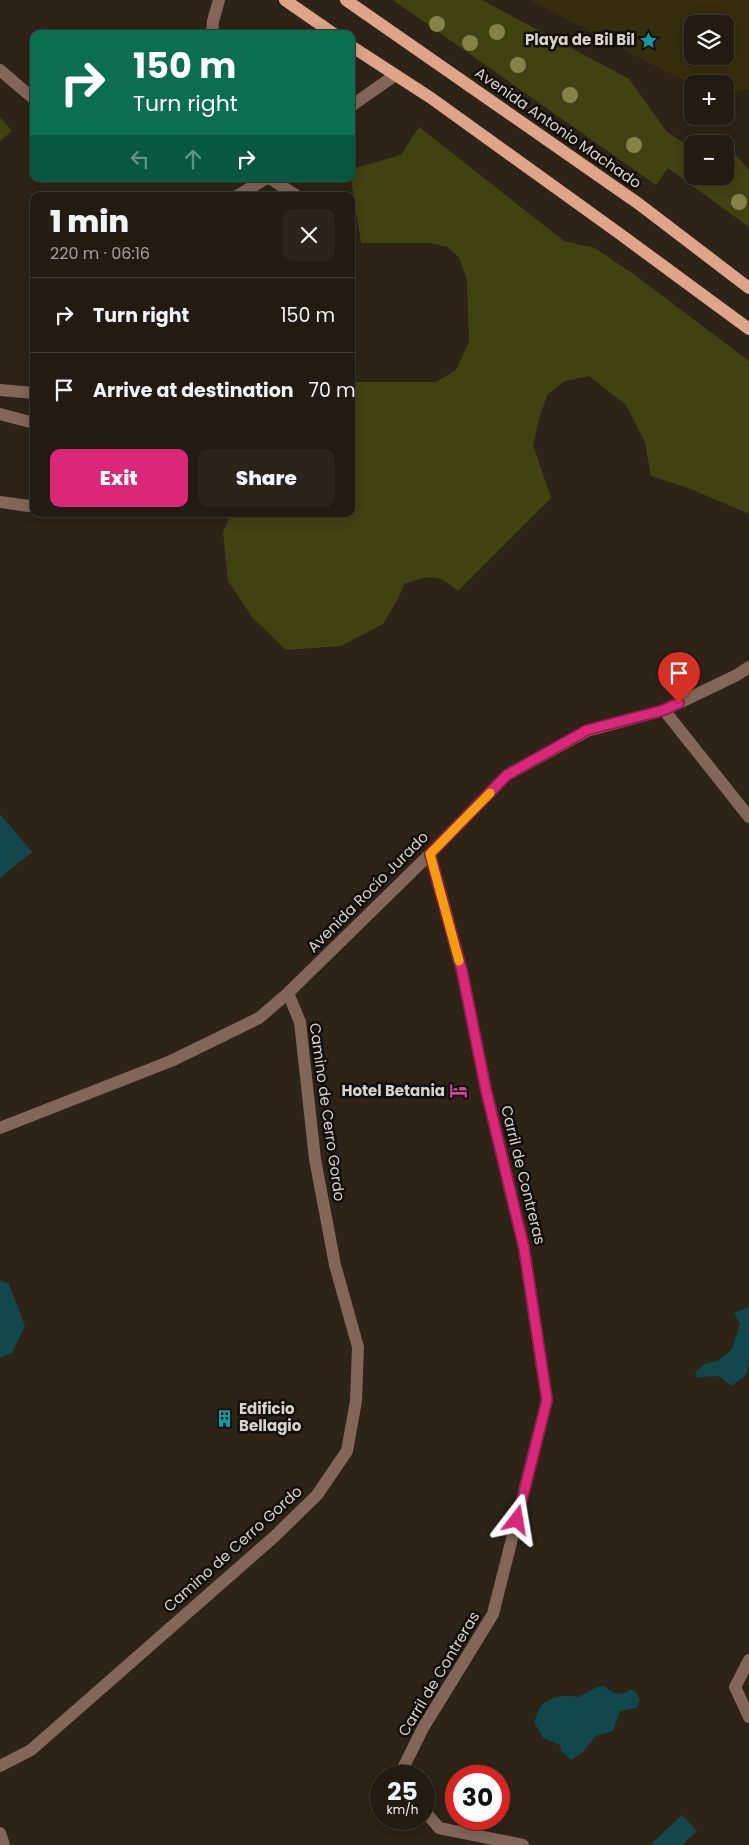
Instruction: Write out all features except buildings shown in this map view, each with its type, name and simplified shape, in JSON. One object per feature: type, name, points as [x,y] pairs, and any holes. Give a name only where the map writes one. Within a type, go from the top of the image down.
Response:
[{"type":"main road","points":[[285,0],[328,30]]},
{"type":"main road","name":"Avenida Antonio Machado","points":[[346,0],[639,204],[749,288]]},
{"type":"main road","points":[[355,49],[394,76],[431,98],[749,329]]},
{"type":"street","points":[[212,30],[219,0]]},
{"type":"street","points":[[0,70],[30,95]]},
{"type":"street","points":[[355,103],[394,76]]},
{"type":"street","points":[[244,192],[260,182]]},
{"type":"street","points":[[275,182],[290,192]]},
{"type":"street","points":[[0,390],[30,393]]},
{"type":"street","points":[[0,414],[30,422]]},
{"type":"street","points":[[0,502],[30,506]]},
{"type":"street","name":"Avenida Rocío Jurado","points":[[0,1128],[171,1061],[259,1018],[288,993],[430,854],[507,775],[587,730],[664,710],[737,675],[749,667]]},
{"type":"street","points":[[664,710],[749,817]]},
{"type":"street","name":"Carril de Contreras","points":[[405,1765],[424,1728],[493,1614],[547,1400],[524,1248],[486,1090],[462,971],[430,854]]},
{"type":"street","name":"Camino de Cerro Gordo","points":[[0,1766],[31,1750],[275,1536],[317,1495],[347,1451],[356,1401],[358,1347],[335,1265],[314,1158],[300,1022],[288,993]]},
{"type":"street","points":[[749,1660],[735,1687],[749,1717]]},
{"type":"street","points":[[435,1823],[439,1828],[524,1845]]},
{"type":"street","points":[[0,1833],[4,1845]]},
{"type":"shaded area","points":[[393,0],[482,0],[629,79],[667,132],[684,143],[684,180],[668,168],[656,185]]},
{"type":"shaded area","points":[[0,117],[12,131],[0,141]]},
{"type":"shaded area","points":[[419,127],[564,241],[595,248],[636,276],[749,361],[749,514],[691,489],[651,476],[645,442],[626,405],[589,376],[565,381],[548,394],[541,412],[533,445],[551,498],[458,591],[444,581],[432,577],[404,584],[399,597],[383,624],[341,646],[286,650],[252,617],[228,581],[223,532],[230,517],[355,517],[355,382],[436,382],[456,370],[469,342],[467,280],[459,257],[447,247],[430,243],[361,243],[355,192],[353,192],[351,182],[355,182],[355,168],[401,155]]},
{"type":"shaded area","points":[[734,155],[749,170],[749,227],[691,185],[734,185]]},
{"type":"sand","name":"Playa de Bil Bil","points":[[530,0],[749,0],[749,89],[735,91],[734,75],[684,75],[684,81]]},
{"type":"water","points":[[0,814],[32,852],[0,878]]},
{"type":"water","points":[[0,1280],[9,1284],[25,1326],[12,1353],[0,1358]]},
{"type":"water","points":[[749,1307],[749,1364],[746,1375],[731,1386],[719,1376],[697,1377],[695,1372],[705,1364],[719,1360],[732,1349],[740,1324],[734,1313]]},
{"type":"water","points":[[604,1686],[618,1694],[631,1689],[637,1693],[640,1701],[636,1708],[620,1711],[613,1731],[596,1736],[582,1753],[571,1760],[561,1751],[560,1745],[543,1738],[534,1722],[540,1708],[555,1697],[578,1697],[597,1687]]},
{"type":"water","points":[[682,1815],[697,1831],[682,1845],[654,1845],[652,1843]]},
{"type":"slow traffic","points":[[459,961],[430,854],[490,793]]},
{"type":"place","name":"Playa de Bil Bil","points":[[649,40]]},
{"type":"place","name":"Hotel Betania","points":[[459,1091]]},
{"type":"place","name":"Edificio Bellagio","points":[[225,1418]]},
{"type":"route","points":[[517,1520],[547,1400],[524,1248],[486,1090],[462,971],[430,854],[507,775],[587,730],[664,710],[679,703]]}]
